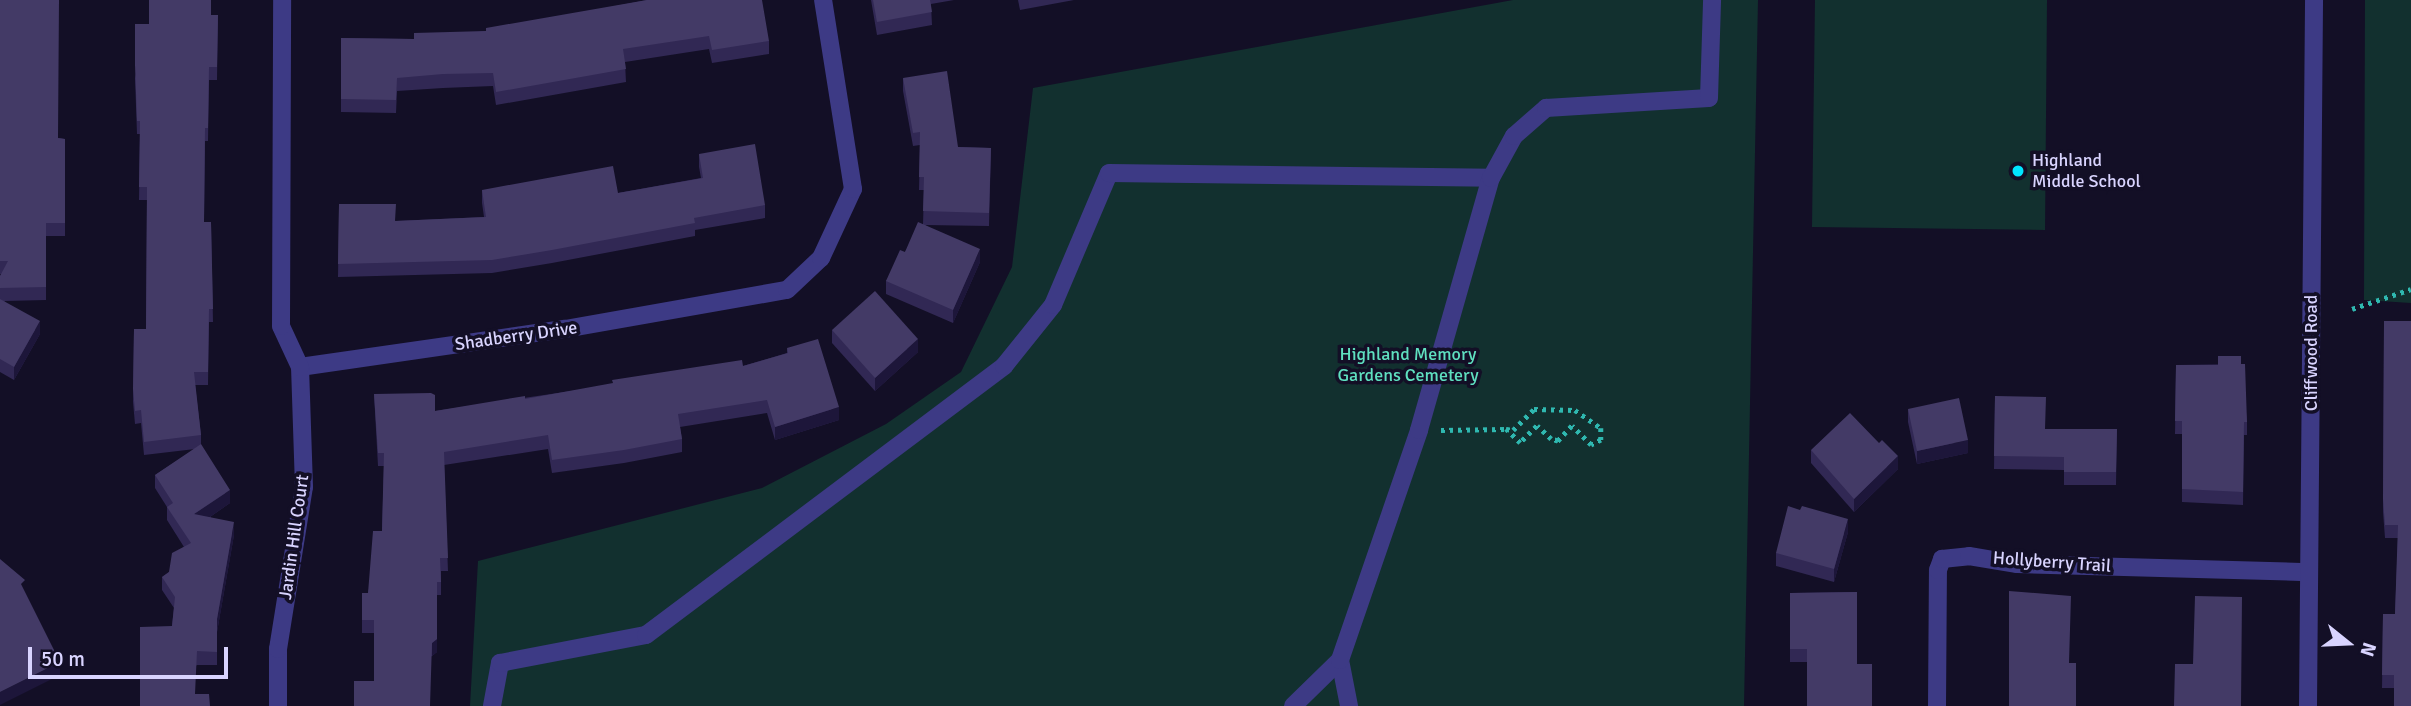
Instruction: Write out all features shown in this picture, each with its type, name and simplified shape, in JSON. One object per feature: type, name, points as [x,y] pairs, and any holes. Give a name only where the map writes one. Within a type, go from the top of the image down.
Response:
[{"type":"street","points":[[282,0],[282,326],[300,367]]},
{"type":"street","name":"Shadberry Drive","points":[[300,367],[565,330],[788,290],[821,258],[853,189],[823,0]]},
{"type":"street","points":[[1293,706],[1340,660],[1419,430],[1491,178],[1514,136],[1546,108],[1709,98],[1712,0]]},
{"type":"street","name":"Cliffwood Road","points":[[2308,706],[2314,0]]},
{"type":"street","points":[[492,706],[500,663],[646,635],[1004,366],[1053,305],[1109,173],[1491,178]]},
{"type":"street","name":"Jardin Hill Court","points":[[278,706],[278,649],[304,487],[300,367]]},
{"type":"street","name":"Hollyberry Trail","points":[[1937,706],[1938,570],[1942,559],[1969,556],[2017,564],[2309,572]]},
{"type":"street","points":[[1340,660],[1349,706]]},
{"type":"path","points":[[2351,309],[2411,289]]},
{"type":"path","points":[[1419,430],[1506,429],[1513,430],[1534,409],[1575,410],[1601,428],[1601,440],[1591,445],[1572,426],[1558,440],[1550,439],[1537,426],[1520,443],[1506,429]]},
{"type":"green space","name":"Highland Memory Gardens Cemetery","points":[[1513,0],[1758,0],[1744,706],[470,706],[478,561],[762,488],[886,424],[961,372],[1012,267],[1033,88]]},
{"type":"green space","points":[[1815,0],[2047,0],[2045,230],[1812,227]]},
{"type":"green space","points":[[2365,0],[2411,0],[2411,303],[2364,300]]},
{"type":"building","points":[[0,0],[59,0],[58,138],[65,139],[65,223],[46,223],[46,287],[0,288],[0,276],[8,261],[0,261]]},
{"type":"building","points":[[149,0],[211,0],[211,15],[218,15],[217,67],[209,67],[208,128],[205,128],[204,222],[211,222],[213,309],[209,309],[208,372],[194,372],[201,435],[144,442],[141,410],[135,411],[133,389],[134,329],[146,329],[147,187],[139,187],[140,121],[137,121],[135,24],[149,24]]},
{"type":"building","points":[[647,0],[762,0],[769,41],[712,50],[709,36],[623,49],[626,69],[496,92],[493,73],[443,74],[397,78],[396,100],[341,99],[341,38],[414,39],[414,33],[486,31],[486,28]]},
{"type":"building","points":[[873,0],[930,0],[932,12],[877,22]]},
{"type":"building","points":[[947,71],[958,147],[991,148],[989,213],[923,211],[924,177],[919,177],[920,132],[913,133],[903,78]]},
{"type":"building","points":[[755,144],[765,205],[694,218],[695,223],[492,260],[338,264],[339,204],[396,204],[395,221],[486,217],[482,190],[613,166],[618,193],[703,178],[699,154]]},
{"type":"building","points":[[918,222],[980,249],[953,310],[886,281],[900,250],[905,252]]},
{"type":"building","points":[[875,291],[918,339],[875,378],[832,330]]},
{"type":"building","points":[[0,299],[40,321],[14,367],[0,359]]},
{"type":"building","points":[[2384,321],[2411,321],[2411,706],[2394,706],[2394,675],[2382,675],[2383,614],[2395,614],[2398,525],[2385,525],[2383,499]]},
{"type":"building","points":[[818,339],[839,407],[775,427],[767,400],[678,414],[682,439],[624,450],[552,460],[548,435],[444,452],[448,558],[440,558],[441,582],[437,582],[437,639],[432,643],[430,706],[354,706],[354,681],[374,681],[374,620],[362,620],[362,593],[368,593],[373,531],[382,531],[384,453],[378,453],[374,394],[431,393],[435,395],[435,411],[525,396],[525,399],[613,383],[612,380],[742,360],[743,366],[788,353],[787,348]]},
{"type":"building","points":[[2218,356],[2241,356],[2241,364],[2245,364],[2247,422],[2244,422],[2243,492],[2182,489],[2182,421],[2175,421],[2176,365],[2218,365]]},
{"type":"building","points":[[1995,396],[2046,397],[2045,429],[2117,429],[2116,472],[2064,472],[2064,457],[1994,456]]},
{"type":"building","points":[[1959,398],[1968,440],[1917,451],[1908,409]]},
{"type":"building","points":[[1850,413],[1879,443],[1882,440],[1898,456],[1854,499],[1811,450]]},
{"type":"building","points":[[201,444],[230,490],[194,514],[234,522],[217,619],[217,652],[197,651],[195,694],[209,694],[210,706],[140,706],[140,627],[172,626],[175,597],[162,577],[169,572],[172,553],[191,543],[167,507],[173,503],[155,475]]},
{"type":"building","points":[[1788,506],[1800,510],[1802,506],[1848,519],[1834,569],[1776,553]]},
{"type":"building","points":[[0,559],[25,580],[21,584],[60,662],[0,692]]},
{"type":"building","points":[[2009,591],[2071,596],[2069,663],[2076,663],[2076,706],[2009,706]]},
{"type":"building","points":[[1857,592],[1857,664],[1872,664],[1872,706],[1807,706],[1807,649],[1790,649],[1790,593]]},
{"type":"building","points":[[2195,596],[2242,597],[2241,706],[2174,706],[2175,664],[2193,664]]},
{"type":"place","name":"Highland Middle School","points":[[2018,171]]}]
